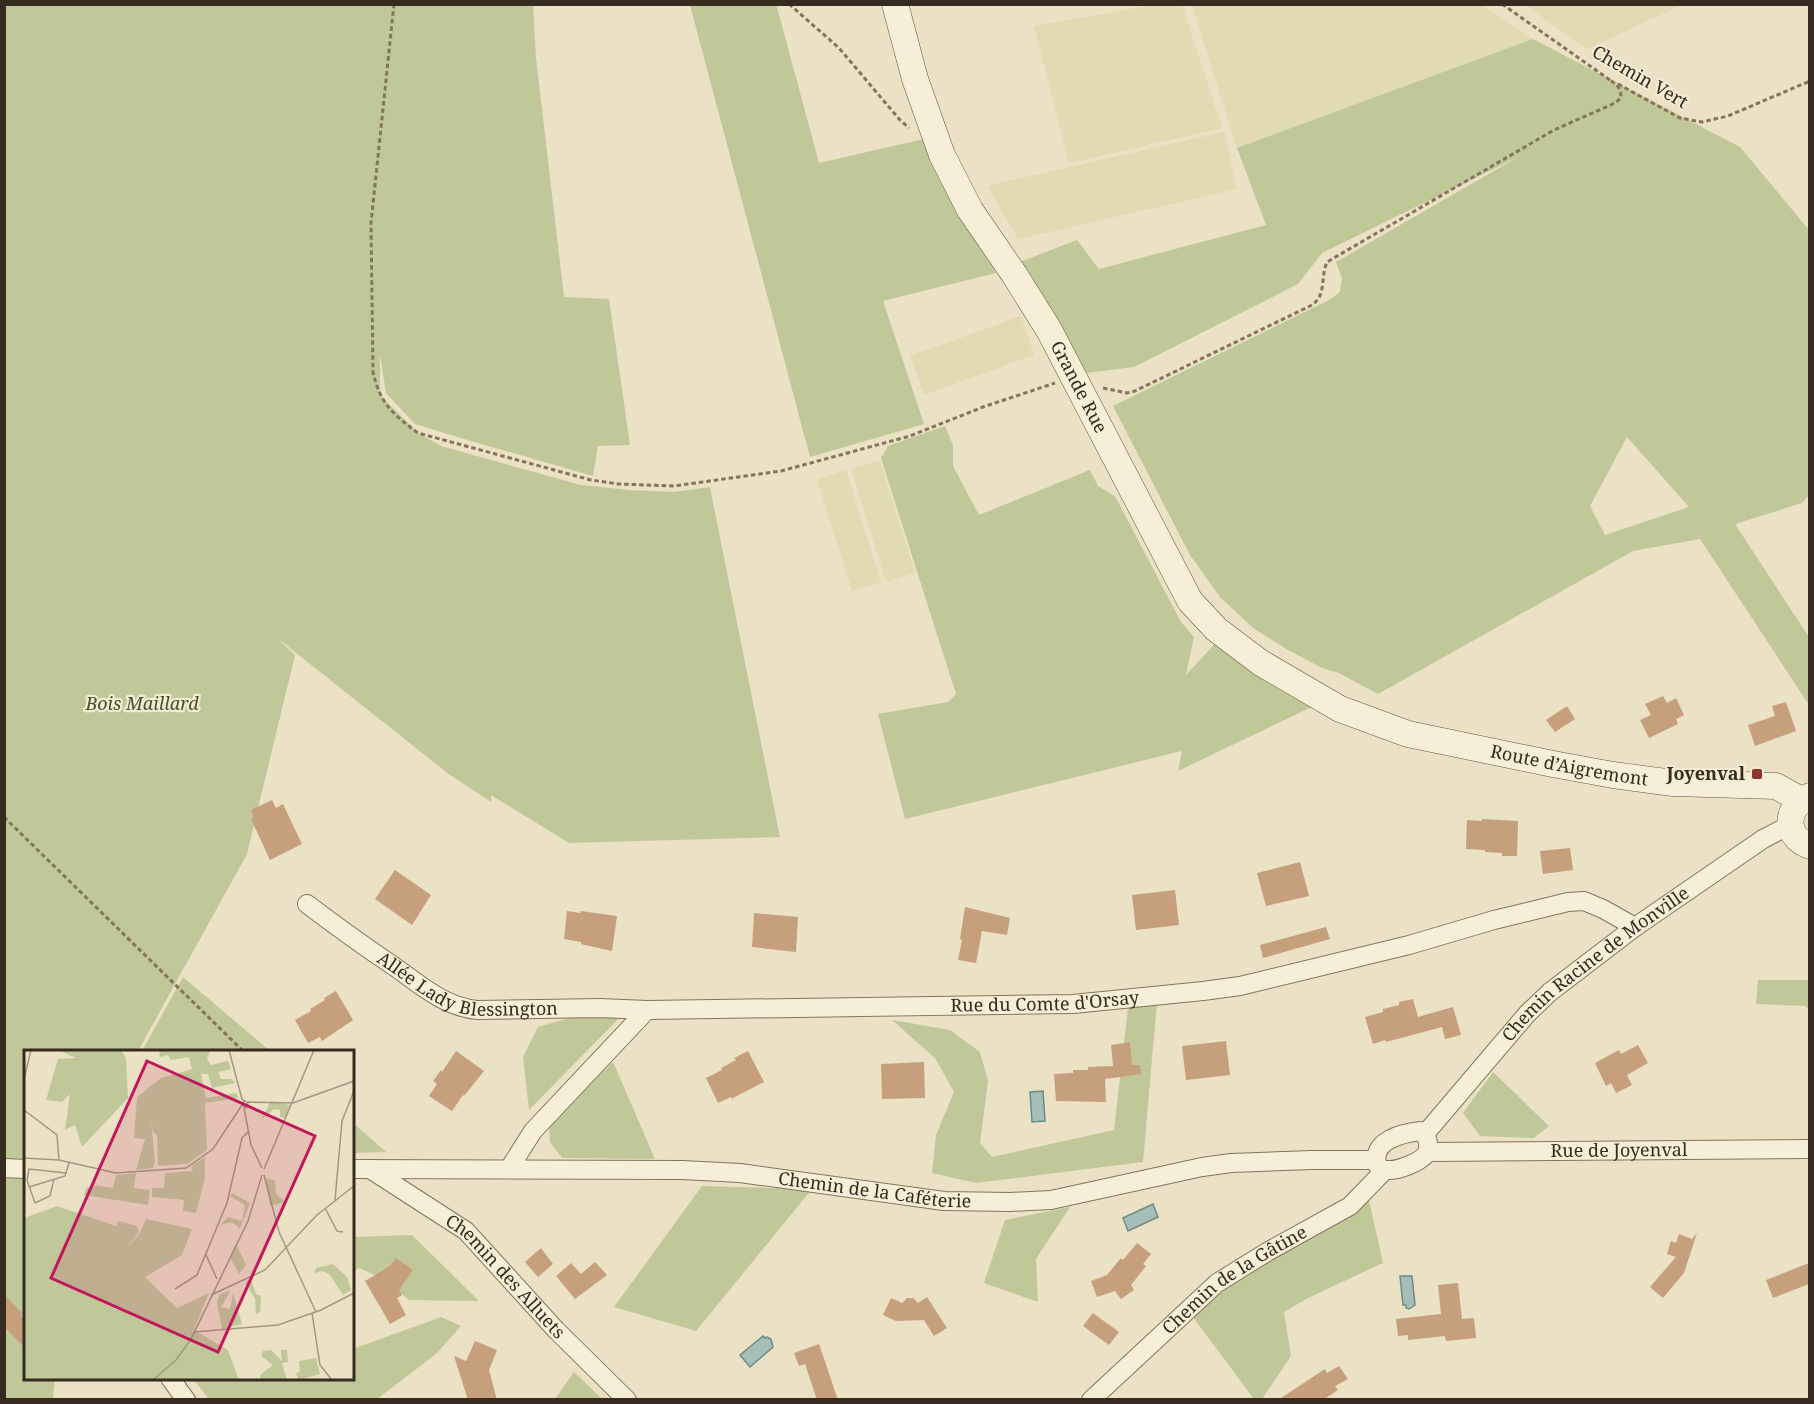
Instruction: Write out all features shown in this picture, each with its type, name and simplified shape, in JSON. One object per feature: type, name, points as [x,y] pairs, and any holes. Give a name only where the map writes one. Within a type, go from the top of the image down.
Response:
[{"type":"street","name":"Grande Rue","points":[[894,4],[915,79],[942,155],[970,210],[1049,330],[1190,601],[1216,629],[1261,663],[1341,709]]},
{"type":"street","name":"Route d’Aigremont","points":[[1341,709],[1408,734],[1553,764],[1673,783],[1776,786],[1805,798]]},
{"type":"street","points":[[1805,798],[1794,807],[1790,825],[1797,839],[1809,846]]},
{"type":"street","name":"Chemin Racine de Monville","points":[[1426,1143],[1527,1014],[1550,993],[1635,927],[1763,839],[1790,825]]},
{"type":"street","name":"Rue du Comte d'Orsay","points":[[648,1010],[1073,1004],[1203,991],[1240,986],[1409,945],[1494,920],[1568,902],[1584,902],[1603,909],[1635,927]]},
{"type":"street","name":"Allée Lady Blessington","points":[[307,904],[344,933],[443,1000],[461,1009],[648,1010]]},
{"type":"street","points":[[509,1169],[533,1131],[648,1010]]},
{"type":"street","name":"Rue de Joyenval","points":[[1381,1165],[1377,1152],[1384,1143],[1410,1132],[1421,1131],[1426,1143],[1809,1149]]},
{"type":"street","points":[[1381,1165],[1398,1168],[1413,1162],[1422,1157],[1426,1143]]},
{"type":"street","name":"Chemin de la Caféterie","points":[[361,1169],[682,1170],[740,1173],[944,1201],[1010,1202],[1051,1200],[1202,1167],[1231,1164],[1312,1160],[1381,1165]]},
{"type":"street","name":"Chemin de la Gâtine","points":[[1091,1400],[1217,1283],[1350,1206],[1381,1165]]},
{"type":"street","points":[[4,1168],[24,1169]]},
{"type":"street","name":"Chemin des Alluets","points":[[361,1169],[466,1231],[556,1330],[627,1400]]},
{"type":"street","points":[[171,1380],[186,1400]]},
{"type":"path","points":[[394,4],[371,223],[373,372],[380,395],[399,419],[418,433],[591,480],[619,484],[674,486],[781,471],[910,436],[983,407],[1073,377],[1114,391],[1127,393],[1135,391],[1312,305],[1319,300],[1322,294],[1324,269],[1327,262],[1554,130],[1615,103],[1620,98],[1621,92],[1619,87],[1610,80]]},
{"type":"path","points":[[789,4],[839,48],[900,120],[914,131],[934,134]]},
{"type":"path","name":"Chemin Vert","points":[[1502,4],[1610,80],[1680,118],[1702,122],[1728,116],[1809,81]]},
{"type":"path","points":[[4,818],[242,1050]]},
{"type":"shaded area","points":[[1153,5],[1182,5],[1222,128],[1069,163],[1034,26]]},
{"type":"shaded area","points":[[1192,5],[1482,5],[1533,39],[1237,148]]},
{"type":"shaded area","points":[[1525,5],[1682,5],[1587,49]]},
{"type":"shaded area","points":[[1224,132],[1237,189],[1018,239],[987,186]]},
{"type":"shaded area","points":[[1021,316],[1034,355],[924,395],[910,356]]},
{"type":"shaded area","points":[[880,461],[915,573],[886,582],[851,469]]},
{"type":"shaded area","points":[[846,470],[881,582],[852,591],[817,479]]},
{"type":"green space","points":[[774,4],[777,7],[819,163],[924,139],[957,206],[996,273],[883,301],[924,424],[810,457],[690,5]]},
{"type":"green space","name":"Bois Maillard","points":[[5,5],[533,5],[536,58],[564,297],[609,299],[630,445],[598,446],[593,476],[415,424],[386,393],[380,355],[380,395],[418,433],[441,446],[581,485],[674,492],[710,487],[780,837],[569,843],[491,795],[491,802],[450,775],[276,637],[295,655],[247,854],[139,1050],[24,1050],[24,1380],[55,1380],[53,1399],[5,1400]]},
{"type":"green space","points":[[1533,39],[1740,147],[1809,230],[1809,495],[1802,503],[1735,524],[1809,637],[1809,705],[1700,539],[1633,551],[1378,694],[1288,650],[1253,628],[1220,597],[1190,555],[1113,406],[1331,299],[1340,292],[1342,278],[1336,262],[1518,157],[1322,253],[1298,284],[1134,367],[1086,373],[1017,263],[1077,240],[1099,269],[1266,225],[1237,148]],"holes":[[[1627,437],[1689,507],[1605,535],[1590,506]]]},
{"type":"green space","points":[[945,426],[953,445],[953,466],[979,515],[1090,470],[1098,486],[1115,496],[1181,622],[1194,637],[1186,675],[1221,637],[1320,703],[1178,771],[1182,751],[905,819],[878,714],[948,702],[956,694],[881,458],[888,446]]},
{"type":"green space","points":[[183,977],[269,1050],[143,1050]]},
{"type":"green space","points":[[1758,980],[1809,980],[1809,1009],[1805,1006],[1756,1004]]},
{"type":"green space","points":[[1129,1000],[1157,1002],[1143,1162],[976,1183],[932,1173],[936,1135],[954,1092],[935,1058],[892,1020],[950,1030],[980,1052],[988,1081],[980,1143],[992,1157],[1114,1130]]},
{"type":"green space","points":[[624,1013],[529,1110],[523,1057],[538,1027],[580,1015]]},
{"type":"green space","points":[[613,1062],[655,1159],[562,1158],[550,1142],[549,1123]]},
{"type":"green space","points":[[1493,1072],[1549,1126],[1534,1138],[1480,1136],[1463,1113]]},
{"type":"green space","points":[[354,1124],[386,1152],[354,1153]]},
{"type":"green space","points":[[702,1186],[812,1189],[696,1331],[614,1307]]},
{"type":"green space","points":[[1368,1196],[1383,1263],[1308,1298],[1284,1312],[1291,1356],[1262,1399],[1254,1399],[1187,1309]]},
{"type":"green space","points":[[1070,1207],[1036,1259],[1038,1302],[984,1283],[1005,1220]]},
{"type":"green space","points":[[412,1235],[479,1301],[409,1300],[384,1279],[359,1268],[354,1271],[354,1237]]},
{"type":"green space","points":[[441,1317],[461,1326],[436,1354],[377,1399],[209,1399],[194,1380],[354,1380],[354,1349]]},
{"type":"green space","points":[[574,1372],[602,1399],[555,1399]]},
{"type":"water","points":[[1043,1091],[1045,1121],[1032,1122],[1030,1092]]},
{"type":"water","points":[[1153,1204],[1158,1217],[1128,1231],[1123,1218]]},
{"type":"water","points":[[1400,1276],[1412,1276],[1415,1305],[1409,1309],[1403,1305]]},
{"type":"water","points":[[763,1336],[771,1339],[773,1347],[750,1367],[740,1355]]},
{"type":"building","points":[[1663,696],[1667,703],[1676,698],[1684,715],[1676,719],[1678,724],[1649,738],[1640,720],[1651,715],[1645,704]]},
{"type":"building","points":[[1786,702],[1796,731],[1755,746],[1748,725],[1775,716],[1772,706]]},
{"type":"building","points":[[1567,706],[1575,719],[1555,732],[1546,720]]},
{"type":"building","points":[[272,800],[276,808],[283,804],[302,844],[270,860],[251,819],[254,818],[251,810]]},
{"type":"building","points":[[1482,819],[1518,821],[1517,856],[1502,856],[1502,853],[1466,849],[1467,820],[1482,821]]},
{"type":"building","points":[[1570,848],[1573,870],[1543,874],[1540,851]]},
{"type":"building","points":[[1300,862],[1309,896],[1266,906],[1257,873]]},
{"type":"building","points":[[395,870],[431,895],[412,925],[375,899]]},
{"type":"building","points":[[1175,890],[1179,925],[1136,930],[1132,895]]},
{"type":"building","points":[[965,907],[1010,918],[1007,935],[982,931],[976,963],[958,960]]},
{"type":"building","points":[[567,911],[617,916],[612,951],[564,939]]},
{"type":"building","points":[[754,913],[798,917],[796,952],[752,947]]},
{"type":"building","points":[[1326,927],[1330,939],[1263,958],[1260,945]]},
{"type":"building","points":[[336,991],[353,1020],[322,1041],[320,1037],[308,1043],[295,1020],[311,1011],[310,1009]]},
{"type":"building","points":[[1413,999],[1418,1017],[1453,1007],[1461,1035],[1445,1039],[1442,1027],[1373,1044],[1365,1017],[1399,1005],[1399,1002]]},
{"type":"building","points":[[1226,1041],[1230,1075],[1186,1080],[1182,1046]]},
{"type":"building","points":[[1130,1042],[1132,1065],[1140,1065],[1141,1074],[1105,1079],[1106,1102],[1056,1101],[1054,1074],[1088,1070],[1088,1067],[1113,1066],[1111,1045]]},
{"type":"building","points":[[1638,1045],[1648,1063],[1627,1075],[1632,1085],[1616,1093],[1611,1083],[1606,1086],[1595,1063],[1619,1050],[1621,1054]]},
{"type":"building","points":[[456,1051],[484,1071],[452,1111],[429,1096],[437,1084],[433,1081]]},
{"type":"building","points":[[748,1051],[764,1082],[718,1103],[706,1078],[722,1070],[721,1068],[736,1060],[734,1058]]},
{"type":"building","points":[[924,1062],[925,1098],[882,1099],[881,1064]]},
{"type":"building","points":[[1697,1233],[1684,1273],[1663,1298],[1650,1287],[1676,1257],[1667,1254],[1671,1241],[1676,1243],[1679,1234],[1692,1239]]},
{"type":"building","points":[[1137,1243],[1151,1254],[1143,1264],[1146,1266],[1131,1285],[1134,1290],[1121,1299],[1115,1291],[1097,1297],[1091,1281],[1107,1275]]},
{"type":"building","points":[[541,1248],[553,1264],[538,1277],[525,1262]]},
{"type":"building","points":[[396,1258],[413,1270],[399,1290],[402,1295],[397,1298],[406,1315],[390,1324],[365,1281],[390,1266]]},
{"type":"building","points":[[595,1262],[607,1275],[575,1299],[556,1276],[571,1263],[581,1274]]},
{"type":"building","points":[[1809,1263],[1809,1284],[1773,1298],[1766,1280]]},
{"type":"building","points":[[1458,1283],[1462,1319],[1474,1318],[1476,1338],[1446,1341],[1445,1336],[1408,1340],[1408,1335],[1398,1336],[1396,1319],[1441,1314],[1438,1285]]},
{"type":"building","points":[[4,1294],[22,1313],[20,1315],[24,1319],[24,1347],[4,1327]]},
{"type":"building","points":[[927,1297],[947,1328],[934,1336],[924,1320],[896,1321],[883,1315],[891,1298],[902,1303],[907,1298],[913,1298],[918,1303]]},
{"type":"building","points":[[1093,1313],[1119,1332],[1109,1345],[1083,1326]]},
{"type":"building","points":[[475,1341],[497,1350],[489,1370],[497,1400],[468,1400],[454,1356],[466,1361]]},
{"type":"building","points":[[819,1344],[838,1400],[817,1400],[805,1364],[799,1366],[794,1353]]},
{"type":"building","points":[[1339,1366],[1348,1379],[1335,1386],[1338,1390],[1323,1400],[1278,1400],[1325,1369],[1327,1373]]},
{"type":"place","name":"Joyenval","points":[[1757,774]]}]
